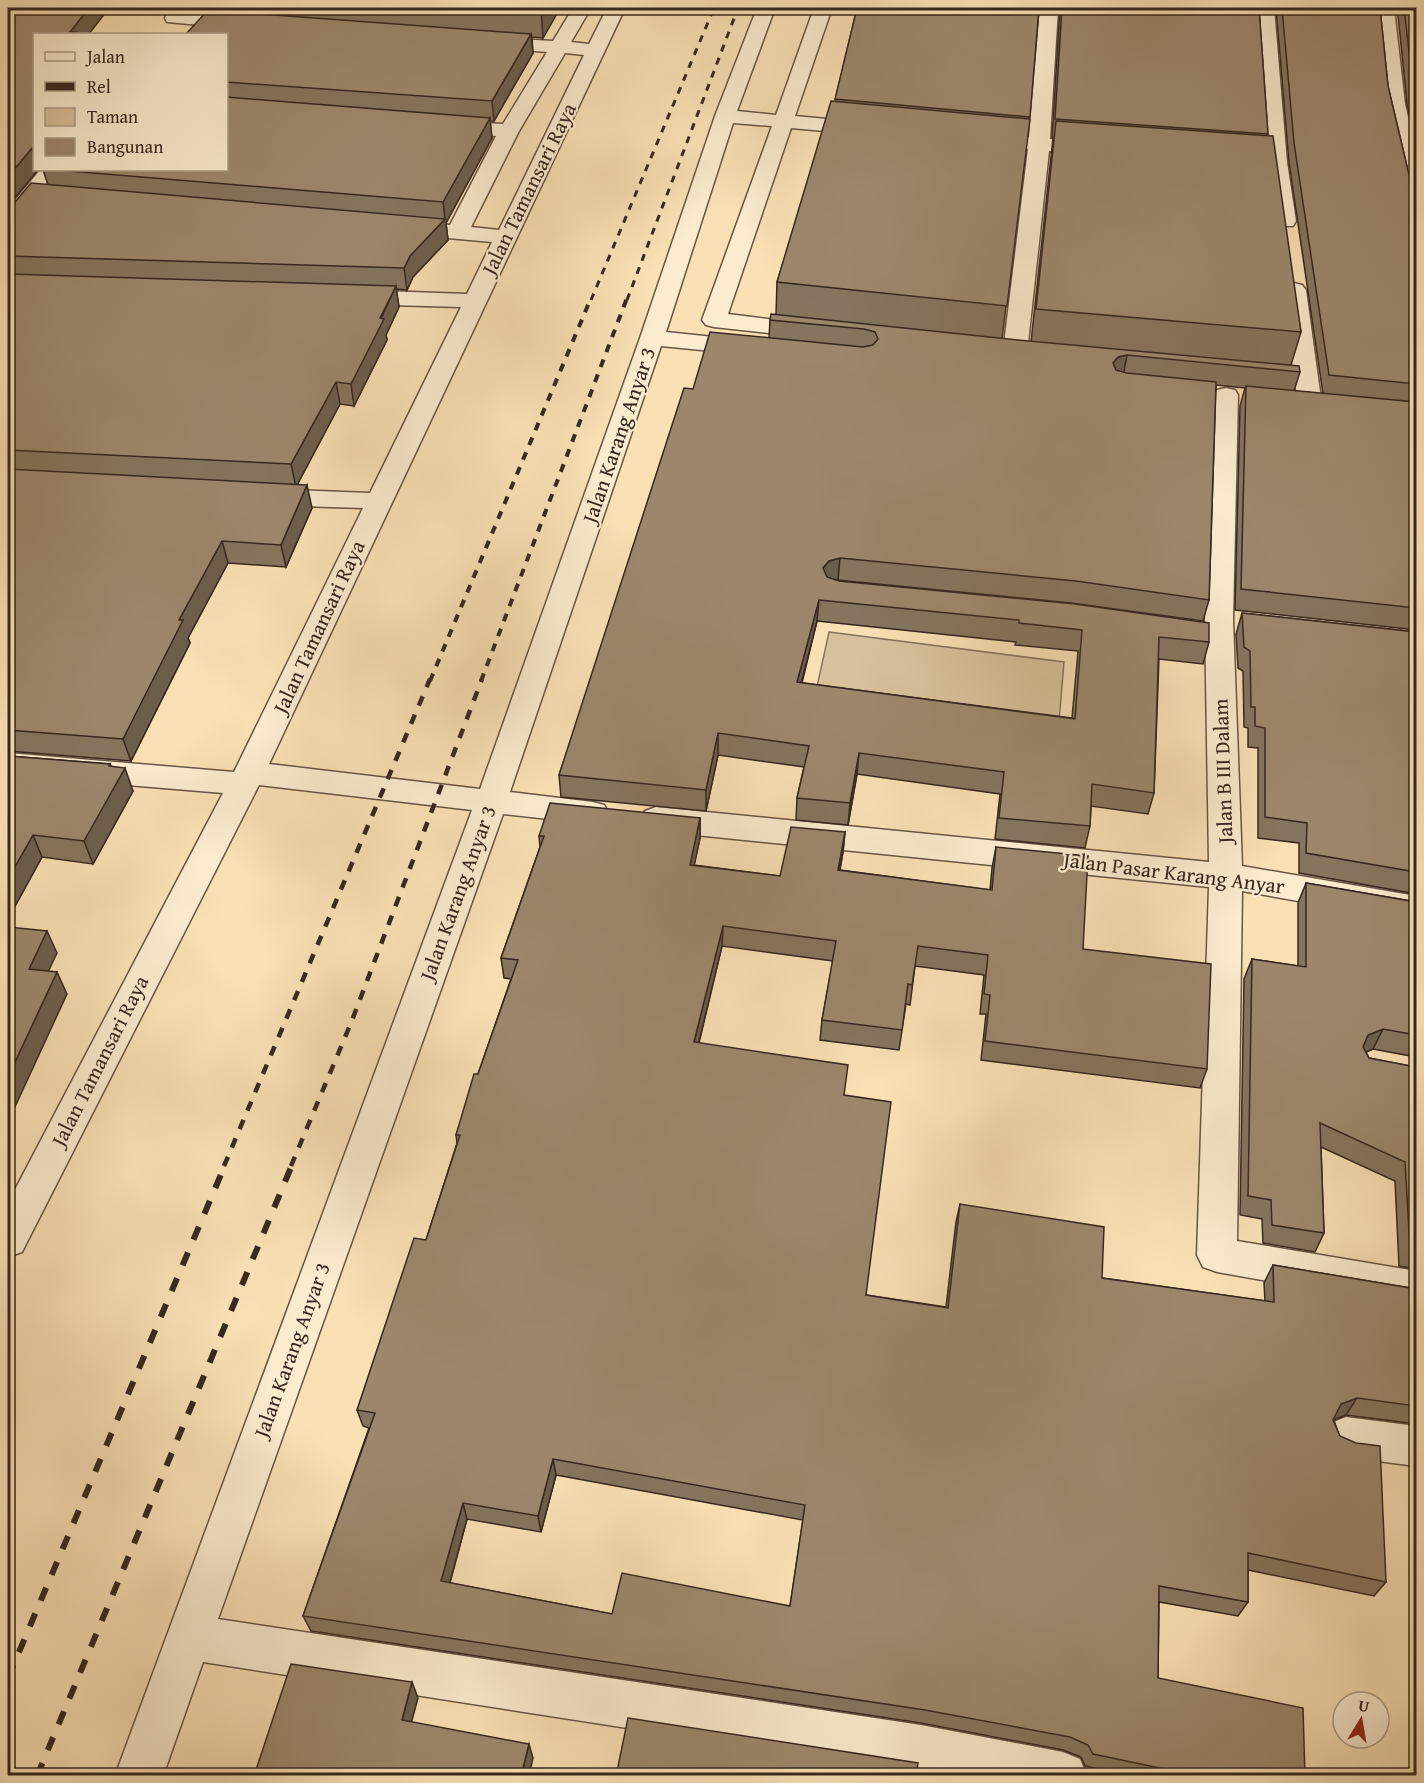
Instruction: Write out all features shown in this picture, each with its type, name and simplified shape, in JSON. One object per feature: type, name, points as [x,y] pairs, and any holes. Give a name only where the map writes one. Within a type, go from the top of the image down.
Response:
[{"type":"street","points":[[457,232],[509,131],[582,8]]},
{"type":"street","name":"Jalan Tamansari Raya","points":[[8,1240],[246,778],[616,8]]},
{"type":"street","name":"Jalan Karang Anyar 3","points":[[140,1776],[490,803],[652,338],[725,116],[766,8]]},
{"type":"street","points":[[823,8],[714,320],[842,334]]},
{"type":"street","points":[[1014,367],[1039,145],[1049,8]]},
{"type":"street","points":[[1265,8],[1277,162],[1288,242]]},
{"type":"street","points":[[1376,8],[1406,8]]},
{"type":"street","points":[[1385,8],[1395,104],[1416,194]]},
{"type":"street","points":[[162,33],[183,17],[260,24]]},
{"type":"street","points":[[463,40],[596,50]]},
{"type":"street","points":[[725,116],[887,131]]},
{"type":"street","points":[[429,125],[509,131]]},
{"type":"street","points":[[957,137],[1111,150]]},
{"type":"street","points":[[1253,160],[1277,162]]},
{"type":"street","points":[[8,222],[32,196],[50,171]]},
{"type":"street","points":[[32,196],[62,171]]},
{"type":"street","points":[[385,226],[506,237]]},
{"type":"street","name":"Jalan B III Dalam","points":[[1291,265],[1309,395],[1228,389],[1219,627],[1226,876],[1218,1255],[1416,1289]]},
{"type":"street","points":[[328,296],[476,301]]},
{"type":"street","points":[[652,338],[818,354]]},
{"type":"street","points":[[992,350],[1014,367]]},
{"type":"street","points":[[1014,367],[1038,355]]},
{"type":"street","points":[[238,495],[378,501]]},
{"type":"street","name":"Jalan Pasar Karang Anyar","points":[[8,764],[246,778],[1226,876],[1416,909]]},
{"type":"street","points":[[1346,1437],[1416,1446]]},
{"type":"street","points":[[189,1636],[898,1745],[1063,1776]]},
{"type":"green space","points":[[829,632],[1064,662],[1058,733],[814,700]]},
{"type":"building","points":[[8,8],[89,8],[70,32],[75,33],[33,33],[33,148],[8,177]]},
{"type":"building","points":[[857,8],[1039,8],[1030,117],[835,99]]},
{"type":"building","points":[[1062,8],[1259,8],[1268,134],[1055,119]]},
{"type":"building","points":[[1282,8],[1380,8],[1388,86],[1409,175],[1416,182],[1416,384],[1329,375],[1294,143]]},
{"type":"building","points":[[1404,8],[1416,8],[1416,100],[1413,85]]},
{"type":"building","points":[[208,10],[531,34],[492,101],[228,82],[228,33],[187,33]]},
{"type":"building","points":[[228,97],[490,118],[443,202],[69,171],[228,171]]},
{"type":"building","points":[[831,101],[1030,119],[1007,306],[777,282]]},
{"type":"building","points":[[1056,121],[1273,136],[1301,332],[1036,309]]},
{"type":"building","points":[[31,183],[445,219],[410,256],[404,268],[8,256],[8,208]]},
{"type":"building","points":[[8,274],[396,286],[380,318],[384,319],[351,384],[336,382],[291,464],[8,450]]},
{"type":"building","points":[[771,314],[1299,366],[1300,372],[1127,355],[1118,357],[1113,363],[1116,370],[1127,373],[1216,382],[1209,600],[1076,581],[840,558],[829,561],[823,568],[827,577],[839,581],[1075,604],[1209,623],[1209,642],[1159,637],[1154,793],[1092,784],[1090,826],[999,818],[1004,772],[859,753],[850,803],[797,798],[809,746],[718,733],[706,790],[559,775],[684,388],[693,389],[710,332],[863,347],[873,345],[878,339],[875,332],[864,329],[770,320]],"holes":[[[819,600],[1019,620],[1019,623],[1082,630],[1075,719],[797,682]]]},
{"type":"building","points":[[1246,386],[1416,402],[1416,608],[1241,589]]},
{"type":"building","points":[[8,469],[307,485],[281,545],[222,541],[179,620],[183,620],[123,739],[8,730]]},
{"type":"building","points":[[1242,613],[1416,632],[1416,872],[1306,853],[1307,823],[1265,817],[1265,728],[1255,726],[1255,707],[1251,707],[1250,651],[1244,647]]},
{"type":"building","points":[[8,756],[110,764],[109,766],[125,768],[84,841],[33,835],[8,879]]},
{"type":"building","points":[[550,803],[700,818],[690,865],[780,876],[791,827],[845,832],[838,870],[992,890],[996,847],[1088,856],[1083,949],[1211,964],[1207,1069],[985,1041],[990,995],[984,994],[988,955],[918,946],[912,985],[908,984],[902,1030],[822,1020],[836,941],[723,926],[694,1042],[848,1065],[844,1095],[891,1102],[866,1295],[948,1308],[960,1204],[1104,1227],[1102,1278],[1274,1302],[1273,1265],[1416,1289],[1416,1406],[1357,1398],[1341,1404],[1333,1420],[1340,1436],[1356,1443],[1380,1446],[1386,1582],[1248,1553],[1248,1602],[1159,1586],[1158,1678],[1303,1708],[1305,1776],[1198,1776],[1093,1754],[1088,1745],[1070,1737],[925,1710],[303,1616],[375,1413],[357,1410],[414,1238],[426,1240],[460,1135],[456,1135],[474,1074],[478,1074],[518,960],[501,958],[544,836],[539,836]],"holes":[[[553,1459],[805,1505],[790,1606],[622,1573],[612,1614],[441,1581],[463,1503],[538,1516]]]},
{"type":"building","points":[[1306,883],[1416,902],[1416,1035],[1383,1029],[1368,1035],[1363,1047],[1369,1058],[1416,1067],[1416,1249],[1410,1248],[1405,1162],[1320,1123],[1324,1233],[1272,1225],[1271,1200],[1248,1196],[1252,959],[1306,967]]},
{"type":"building","points":[[8,927],[47,931],[29,969],[57,972],[8,1077]]},
{"type":"building","points":[[291,1664],[412,1682],[402,1720],[529,1744],[521,1776],[254,1776]]},
{"type":"building","points":[[628,1718],[918,1763],[916,1776],[616,1776]]},
{"type":"railway","points":[[591,300],[714,8]]},
{"type":"railway","points":[[627,300],[738,8]]},
{"type":"railway","points":[[430,681],[591,298]]},
{"type":"railway","points":[[481,681],[627,298]]},
{"type":"railway","points":[[224,1166],[430,679]]},
{"type":"railway","points":[[291,1166],[351,1023],[482,679]]},
{"type":"railway","points":[[8,1678],[225,1165]]},
{"type":"railway","points":[[37,1776],[292,1165]]}]
